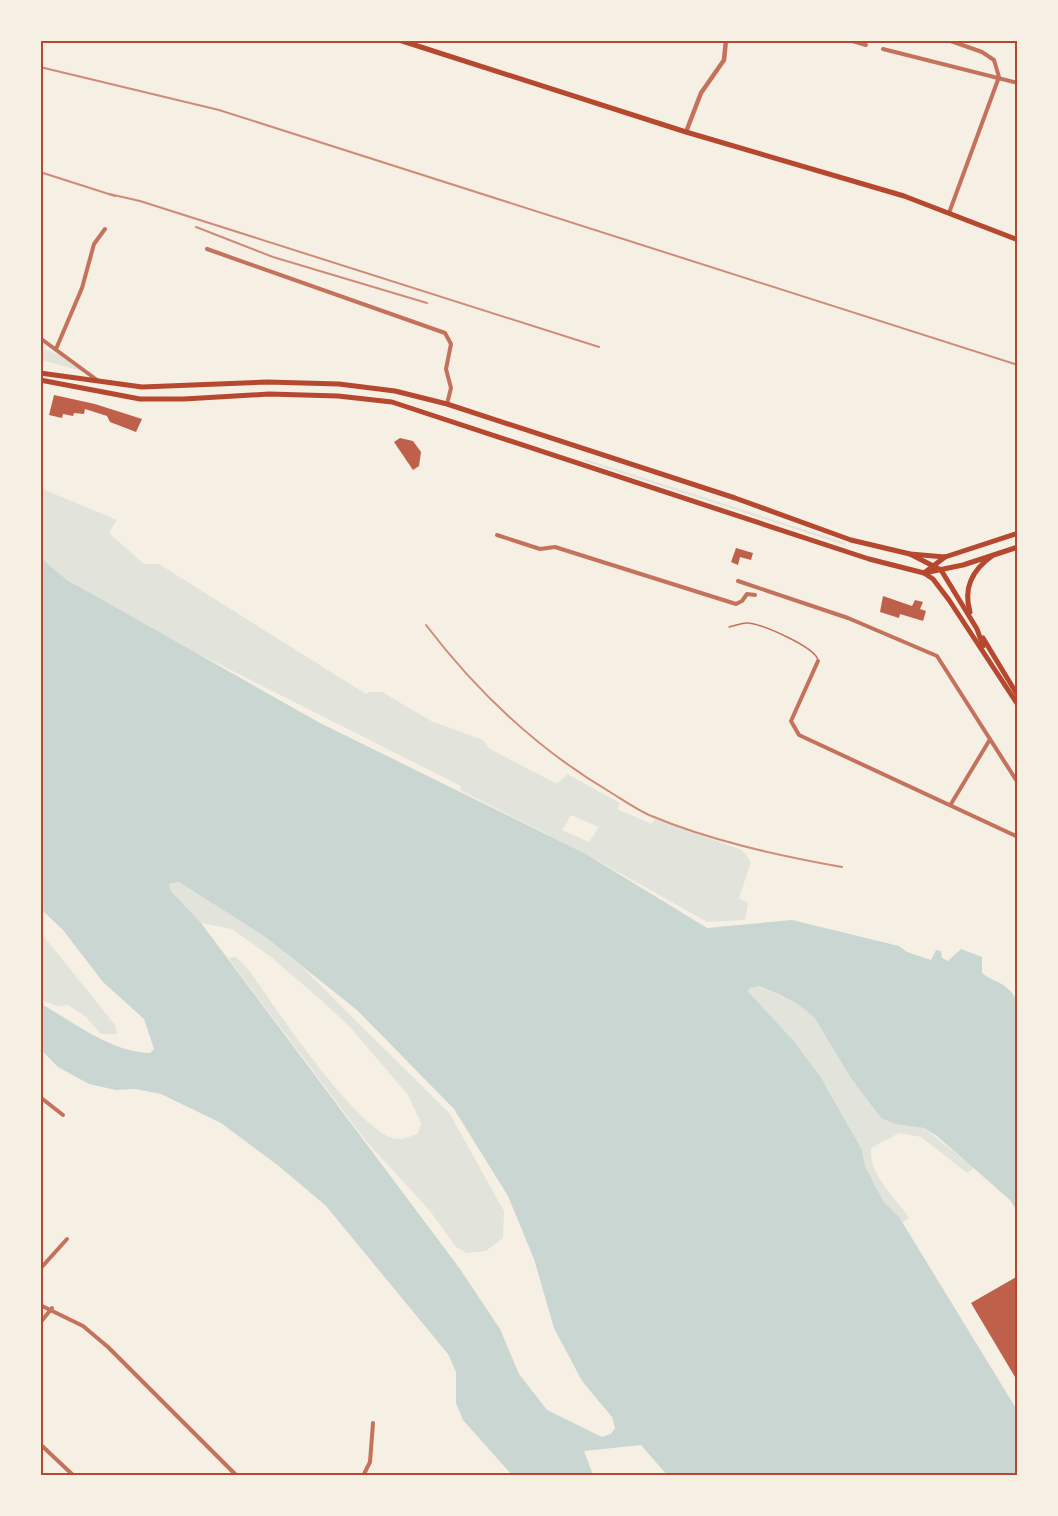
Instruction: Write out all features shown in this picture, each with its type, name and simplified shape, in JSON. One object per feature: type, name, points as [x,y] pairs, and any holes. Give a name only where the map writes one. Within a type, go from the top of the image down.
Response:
[{"type":"main road","points":[[399,40],[686,132],[904,196],[1017,240]]},
{"type":"main road","points":[[40,372],[55,376],[163,388],[267,382],[339,384],[395,391],[447,404],[735,498],[851,540],[910,554],[945,557]]},
{"type":"main road","points":[[40,380],[140,399],[269,394],[338,396],[392,402],[848,551],[924,573],[993,556],[1017,547]]},
{"type":"main road","points":[[443,418],[447,404]]},
{"type":"main road","points":[[924,573],[945,557],[1017,533]]},
{"type":"main road","points":[[848,551],[851,540]]},
{"type":"main road","points":[[910,554],[941,570],[1017,696]]},
{"type":"main road","points":[[972,619],[967,593],[970,579],[974,571],[993,556]]},
{"type":"main road","points":[[924,573],[938,586],[985,651],[1017,705]]},
{"type":"main road","points":[[977,628],[985,651]]},
{"type":"street","points":[[686,132],[700,93],[724,60],[726,40]]},
{"type":"street","points":[[849,40],[866,45]]},
{"type":"street","points":[[948,40],[981,52],[994,60],[999,77],[950,213]]},
{"type":"street","points":[[883,49],[1017,83]]},
{"type":"street","points":[[56,349],[82,288],[94,244],[105,229]]},
{"type":"street","points":[[207,249],[445,333],[451,344],[446,369],[451,388],[447,404]]},
{"type":"street","points":[[40,338],[98,380]]},
{"type":"street","points":[[497,535],[540,549],[555,547],[736,604],[742,601],[747,594],[755,595]]},
{"type":"street","points":[[738,581],[848,618],[937,656],[1017,783]]},
{"type":"street","points":[[818,661],[792,721],[799,735],[951,804],[1017,837]]},
{"type":"street","points":[[951,804],[989,741]]},
{"type":"street","points":[[40,1097],[63,1115]]},
{"type":"street","points":[[40,1269],[67,1239]]},
{"type":"street","points":[[40,1305],[52,1308],[83,1326],[108,1347],[237,1476]]},
{"type":"street","points":[[40,1323],[52,1308]]},
{"type":"street","points":[[363,1476],[370,1462],[373,1423]]},
{"type":"street","points":[[40,1444],[74,1476]]},
{"type":"lane","points":[[729,627],[747,622],[804,645],[816,654],[818,661]]},
{"type":"shaded area","points":[[40,348],[67,357],[82,371],[41,360]]},
{"type":"shaded area","points":[[585,459],[846,543],[845,545],[584,461]]},
{"type":"shaded area","points":[[40,488],[117,520],[109,533],[144,564],[159,564],[366,694],[382,692],[431,721],[483,740],[490,749],[557,784],[567,774],[620,803],[617,809],[652,824],[655,819],[742,850],[751,862],[739,898],[748,903],[745,920],[707,922],[586,854],[460,790],[461,786],[167,638],[67,580],[41,558]],"holes":[[[571,815],[599,827],[589,842],[562,830]]]},
{"type":"shaded area","points":[[41,558],[67,580],[320,723],[586,854],[707,928],[792,920],[899,946],[907,952],[931,960],[936,950],[941,951],[942,958],[948,961],[961,949],[982,957],[982,973],[1004,986],[1017,1000],[1017,1211],[1010,1200],[937,1136],[924,1128],[895,1124],[881,1118],[851,1078],[814,1017],[798,1004],[759,986],[750,988],[748,992],[793,1040],[820,1076],[862,1150],[865,1166],[883,1201],[899,1217],[1017,1410],[1017,1475],[667,1475],[641,1445],[584,1451],[593,1475],[512,1475],[463,1420],[456,1403],[456,1372],[448,1354],[326,1206],[280,1167],[221,1123],[161,1094],[136,1089],[116,1090],[89,1084],[58,1067],[41,1050],[41,1004],[107,1042],[135,1051],[150,1053],[154,1049],[144,1019],[103,982],[63,930],[41,909]],"holes":[[[179,882],[264,936],[357,1010],[454,1109],[508,1196],[534,1259],[554,1328],[582,1381],[612,1417],[615,1428],[611,1434],[602,1437],[547,1410],[519,1374],[500,1329],[460,1269],[201,923],[171,891],[169,884]]]},
{"type":"shaded area","points":[[179,882],[264,936],[302,967],[450,1114],[504,1211],[503,1238],[486,1251],[467,1253],[456,1247],[430,1211],[365,1140],[228,958],[236,957],[248,969],[315,1062],[356,1110],[375,1128],[395,1139],[418,1133],[421,1123],[408,1095],[350,1027],[271,957],[232,929],[201,923],[171,891],[169,884]]},
{"type":"shaded area","points":[[41,933],[115,1025],[117,1034],[101,1034],[86,1017],[68,1005],[57,1006],[41,1000]]},
{"type":"shaded area","points":[[758,986],[799,1004],[814,1017],[829,1041],[895,1124],[924,1128],[974,1168],[967,1173],[921,1137],[899,1133],[871,1148],[871,1158],[878,1177],[909,1218],[902,1223],[883,1201],[865,1166],[862,1150],[820,1076],[793,1040],[751,997],[748,992],[750,988]]},
{"type":"building","points":[[54,395],[95,404],[142,419],[136,432],[110,422],[107,416],[85,409],[84,414],[74,413],[73,416],[63,414],[62,418],[49,415]]},
{"type":"building","points":[[400,438],[413,441],[421,452],[419,466],[413,470],[394,442]]},
{"type":"building","points":[[736,548],[753,553],[751,560],[740,557],[738,565],[731,562]]},
{"type":"building","points":[[883,596],[912,606],[915,600],[923,602],[920,609],[926,611],[923,621],[900,614],[899,618],[880,612]]},
{"type":"building","points":[[1018,1276],[1018,1382],[971,1303]]},
{"type":"railway","points":[[40,67],[219,110],[1018,365]]},
{"type":"railway","points":[[40,172],[115,196]]},
{"type":"railway","points":[[109,194],[140,201],[599,347]]},
{"type":"railway","points":[[196,227],[273,257],[427,303]]},
{"type":"railway","points":[[426,625],[466,673],[510,718],[558,758],[634,807],[672,824],[720,840],[842,867]]}]
